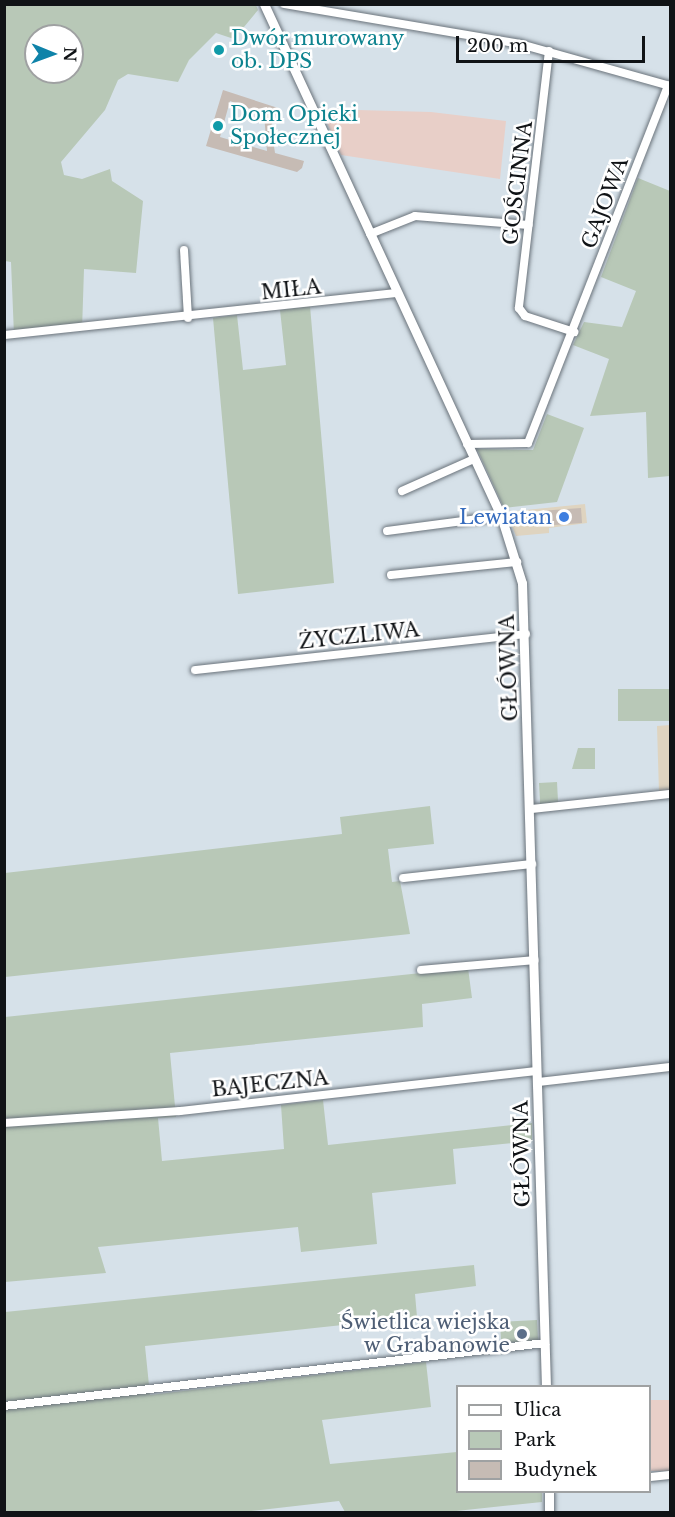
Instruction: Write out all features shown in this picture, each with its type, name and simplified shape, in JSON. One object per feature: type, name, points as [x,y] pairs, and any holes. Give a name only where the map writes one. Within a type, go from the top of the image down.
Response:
[{"type":"street","points":[[284,4],[549,51],[669,86]]},
{"type":"street","name":"GŁÓWNA","points":[[265,5],[501,516],[517,562],[526,634],[546,1385]]},
{"type":"street","name":"GOŚCINNA","points":[[549,51],[519,308],[525,316],[574,332]]},
{"type":"street","name":"GAJOWA","points":[[467,444],[528,443],[574,332],[669,86]]},
{"type":"street","points":[[370,234],[415,216],[529,225]]},
{"type":"street","points":[[184,250],[188,318]]},
{"type":"street","name":"MIŁA","points":[[4,335],[188,318],[397,293]]},
{"type":"street","points":[[402,491],[474,459]]},
{"type":"street","points":[[387,531],[501,516]]},
{"type":"street","points":[[391,575],[517,562]]},
{"type":"street","name":"ŻYCZLIWA","points":[[195,670],[526,634]]},
{"type":"street","points":[[531,809],[670,794]]},
{"type":"street","points":[[403,878],[532,864]]},
{"type":"street","points":[[421,970],[534,960]]},
{"type":"street","points":[[538,1082],[670,1067]]},
{"type":"street","name":"BAJECZNA","points":[[4,1124],[180,1111],[537,1071]]},
{"type":"street","points":[[4,1406],[545,1343]]},
{"type":"street","points":[[651,1477],[670,1475]]},
{"type":"street","points":[[549,1493],[549,1512]]},
{"type":"shaded area","points":[[321,109],[431,112],[506,121],[500,179],[341,155]]},
{"type":"shaded area","points":[[585,504],[587,523],[549,528],[549,533],[516,536],[506,512]]},
{"type":"shaded area","points":[[670,725],[670,791],[659,792],[657,726]]},
{"type":"shaded area","points":[[651,1400],[670,1400],[670,1471],[651,1471]]},
{"type":"green space","points":[[5,5],[256,5],[258,10],[234,39],[216,33],[189,60],[178,82],[128,74],[118,80],[105,110],[61,162],[64,175],[82,179],[110,169],[112,181],[143,201],[136,273],[84,269],[82,330],[14,335],[11,262],[5,261]]},
{"type":"green space","points":[[638,178],[670,191],[670,476],[648,478],[646,412],[590,416],[609,359],[573,345],[584,322],[622,327],[636,291],[601,277]]},
{"type":"green space","points":[[310,306],[334,583],[238,594],[213,318],[237,315],[243,370],[286,365],[280,310]]},
{"type":"green space","points":[[547,414],[584,428],[557,502],[504,508],[477,449],[533,450]]},
{"type":"green space","points":[[618,689],[670,689],[670,721],[618,721]]},
{"type":"green space","points":[[578,748],[595,748],[595,769],[572,769]]},
{"type":"green space","points":[[557,782],[558,803],[540,804],[539,783]]},
{"type":"green space","points":[[430,806],[434,844],[388,849],[392,882],[400,881],[410,934],[5,977],[5,873],[342,834],[340,817]]},
{"type":"green space","points":[[468,968],[472,998],[422,1004],[423,1027],[170,1053],[176,1117],[158,1118],[162,1161],[284,1149],[281,1105],[323,1100],[328,1145],[532,1123],[532,1141],[453,1149],[456,1184],[372,1193],[377,1244],[301,1252],[298,1227],[98,1247],[106,1273],[5,1282],[5,1017]]},
{"type":"green space","points":[[474,1265],[476,1286],[415,1294],[417,1317],[145,1346],[150,1395],[426,1362],[431,1407],[322,1420],[330,1464],[456,1452],[456,1493],[542,1493],[542,1502],[447,1512],[345,1512],[339,1501],[242,1512],[5,1512],[5,1312]]},
{"type":"green space","points":[[537,1320],[538,1341],[501,1343],[500,1322]]},
{"type":"building","name":"Dom Opieki Społecznej","points":[[223,90],[278,108],[271,126],[275,153],[304,161],[302,168],[297,172],[206,146]],"holes":[[[230,101],[264,114],[267,151],[220,137]]]},
{"type":"building","name":"Lewiatan","points":[[581,508],[582,523],[547,525],[546,510]]},
{"type":"place","name":"Dwór murowany ob. DPS","points":[[219,50]]},
{"type":"place","name":"Dom Opieki Społecznej","points":[[218,126]]},
{"type":"place","name":"Lewiatan","points":[[564,517]]},
{"type":"place","name":"Świetlica wiejska w Grabanowie","points":[[522,1334]]}]
